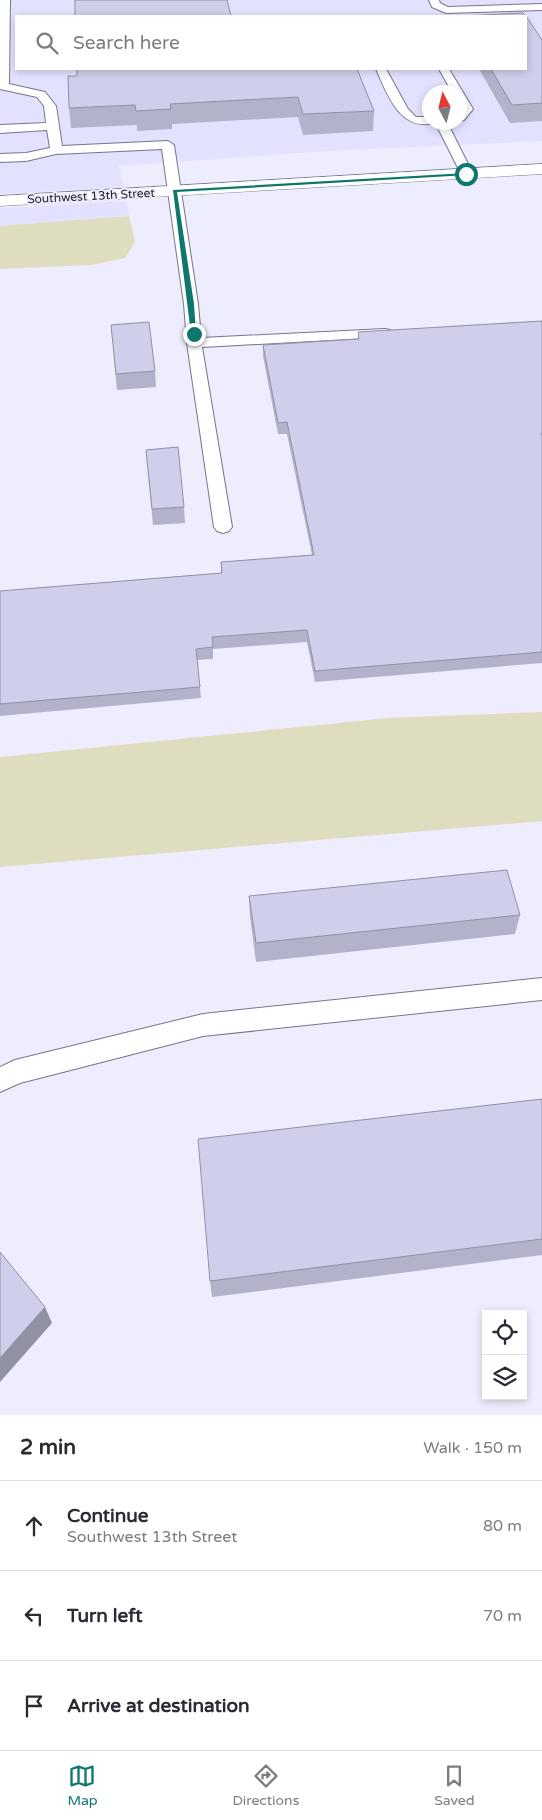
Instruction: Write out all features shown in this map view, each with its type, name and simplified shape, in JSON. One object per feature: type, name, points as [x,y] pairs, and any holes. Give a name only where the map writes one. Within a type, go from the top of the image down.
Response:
[{"type":"street","name":"Southwest 13th Street","points":[[0,201],[542,169]]},
{"type":"lane","points":[[5,0],[4,86],[42,94],[50,106],[56,150]]},
{"type":"lane","points":[[434,0],[436,5],[446,10],[542,7]]},
{"type":"lane","points":[[382,70],[403,112],[413,120],[422,121]]},
{"type":"lane","points":[[445,70],[454,85]]},
{"type":"lane","points":[[0,128],[53,126]]},
{"type":"lane","points":[[445,130],[466,174]]},
{"type":"lane","points":[[0,158],[26,157],[56,150],[168,145],[191,304],[194,343],[224,526]]},
{"type":"lane","points":[[194,343],[403,332]]},
{"type":"lane","points":[[0,1080],[15,1072],[203,1025],[542,989]]},
{"type":"shaded area","points":[[0,0],[542,0],[542,141],[328,151],[119,166],[123,187],[0,194]]},
{"type":"shaded area","points":[[126,201],[129,216],[0,226],[0,208]]},
{"type":"shaded area","points":[[129,216],[135,242],[125,258],[92,265],[0,269],[0,226]]},
{"type":"shaded area","points":[[542,712],[542,821],[0,867],[0,757],[388,718]]},
{"type":"building","points":[[75,0],[227,0],[231,15],[75,15]]},
{"type":"building","points":[[523,13],[525,15],[482,15]]},
{"type":"building","points":[[527,18],[542,40],[542,103],[512,105],[492,70],[527,70]]},
{"type":"building","points":[[77,70],[357,70],[374,111],[303,114],[298,97],[170,104],[171,109],[136,111],[135,105],[69,108],[68,76],[77,76]]},
{"type":"building","points":[[542,321],[542,652],[315,671],[307,630],[212,637],[213,647],[196,649],[200,687],[0,704],[0,591],[222,573],[221,562],[314,555],[287,422],[278,423],[263,345],[359,339],[358,332]]},
{"type":"building","points":[[149,322],[155,371],[116,374],[111,325]]},
{"type":"building","points":[[178,447],[184,507],[152,509],[146,450]]},
{"type":"building","points":[[507,870],[520,915],[256,943],[249,896]]},
{"type":"building","points":[[542,1099],[542,1239],[210,1281],[198,1139]]},
{"type":"building","points":[[0,1252],[45,1307],[0,1358]]},
{"type":"route","points":[[194,334],[175,191],[466,174]]}]
